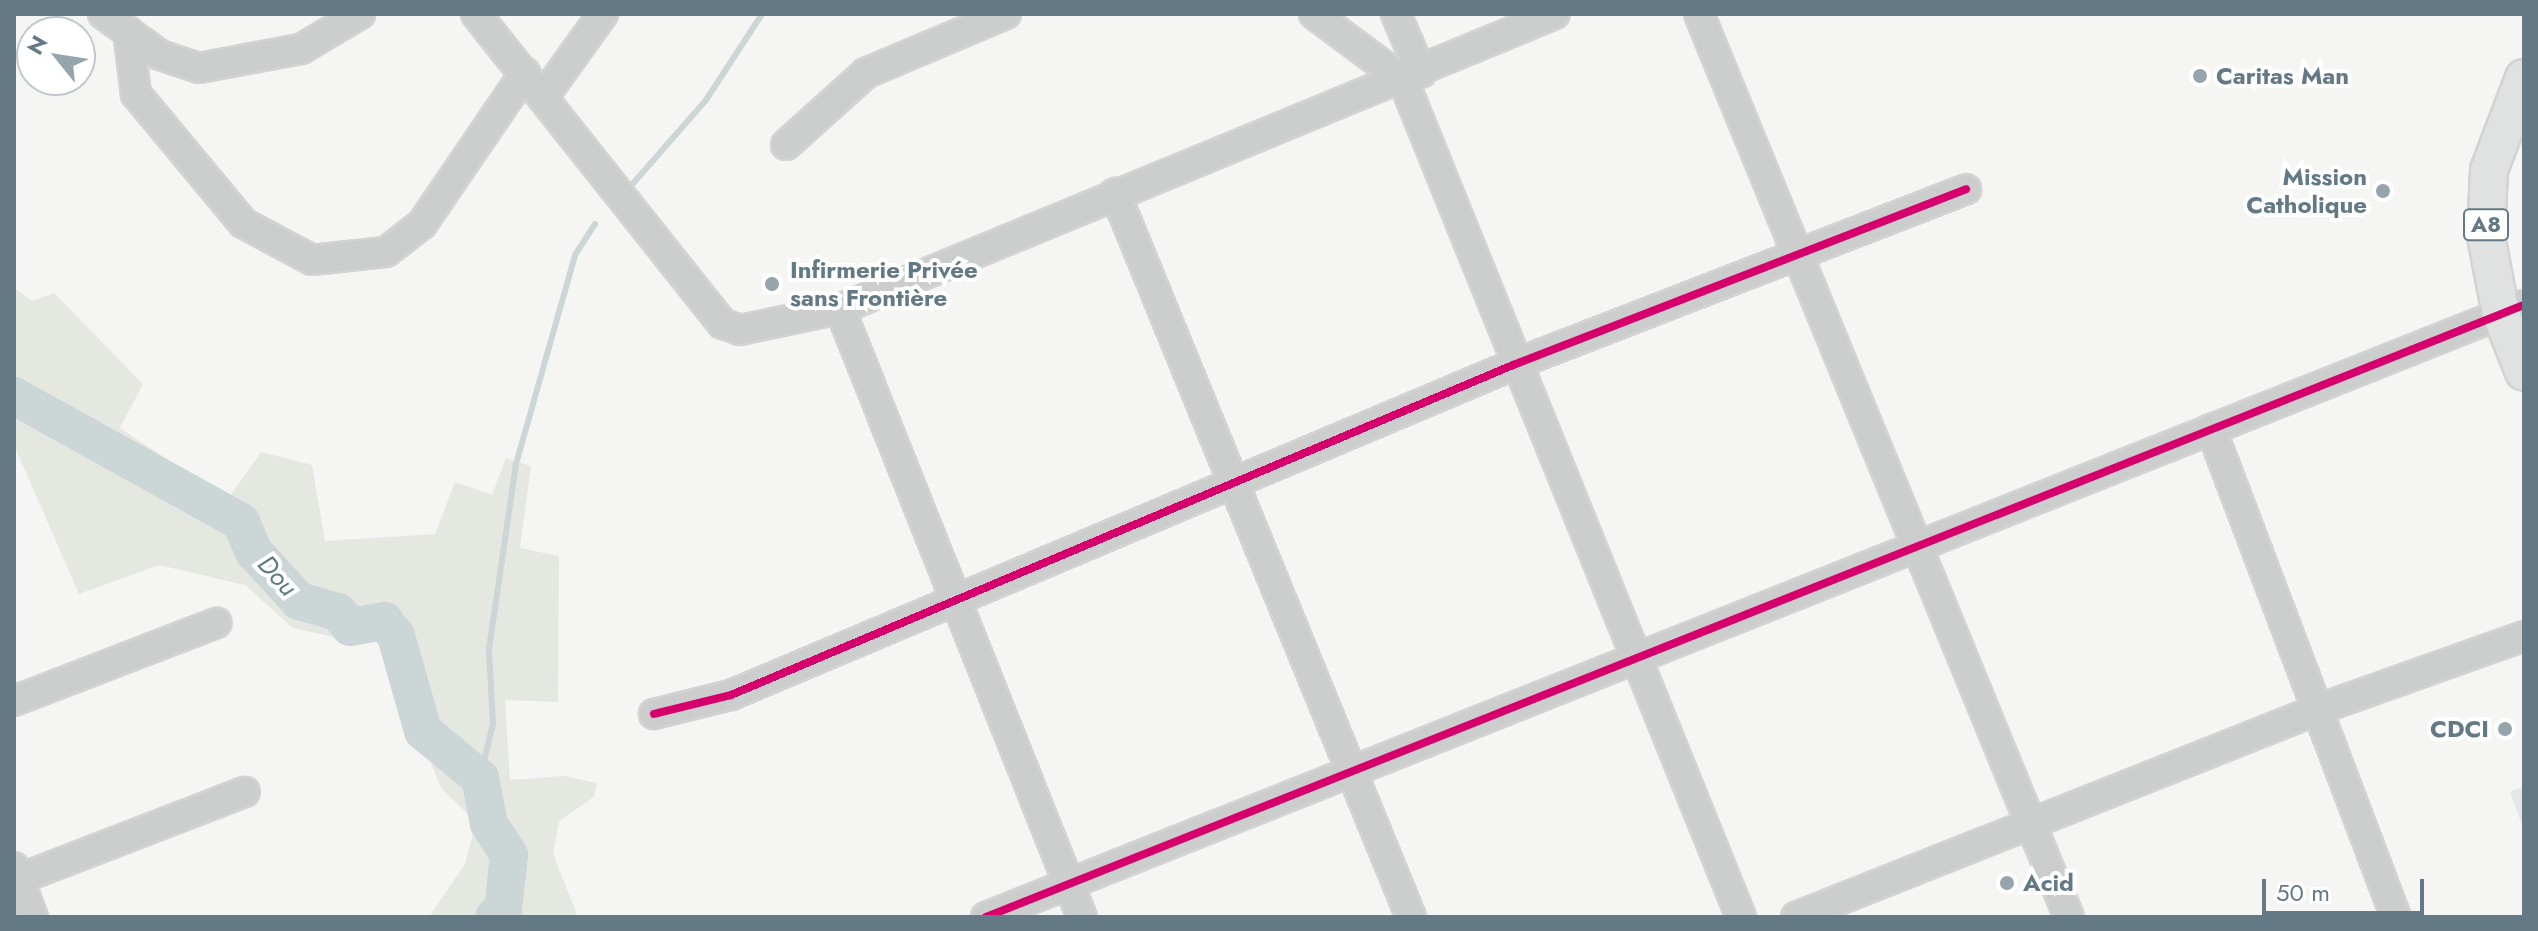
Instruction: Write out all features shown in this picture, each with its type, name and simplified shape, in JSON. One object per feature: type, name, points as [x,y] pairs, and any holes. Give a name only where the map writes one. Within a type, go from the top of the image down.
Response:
[{"type":"main road","name":"A8","points":[[2524,78],[2489,170],[2486,236],[2513,309],[2524,372]]},
{"type":"street","points":[[103,14],[160,55],[199,68],[301,49],[360,14]]},
{"type":"street","points":[[476,14],[723,324],[740,330],[840,309],[1115,193],[1412,76],[1555,14]]},
{"type":"street","points":[[544,96],[603,14]]},
{"type":"street","points":[[786,145],[866,73],[1006,14]]},
{"type":"street","points":[[1314,14],[1412,76]]},
{"type":"street","points":[[1396,14],[1412,76],[1513,365],[1640,655],[1741,917]]},
{"type":"street","points":[[1699,14],[1795,256],[1919,543],[2069,917]]},
{"type":"street","points":[[128,31],[136,94],[243,223],[312,260],[386,252],[422,224],[525,73]]},
{"type":"street","points":[[654,714],[731,695],[1234,486],[1513,365],[1966,189]]},
{"type":"street","points":[[1115,193],[1411,917]]},
{"type":"street","points":[[840,309],[953,603],[1082,917]]},
{"type":"street","points":[[986,917],[2513,309]]},
{"type":"street","points":[[2211,429],[2322,708],[2396,917]]},
{"type":"street","points":[[14,701],[216,623]]},
{"type":"street","points":[[1796,917],[2322,708],[2524,636]]},
{"type":"street","points":[[33,917],[16,873],[245,792]]},
{"type":"shaded area","points":[[14,288],[32,301],[54,293],[143,384],[120,428],[191,475],[187,486],[223,506],[261,452],[312,465],[325,541],[435,534],[455,482],[492,495],[506,458],[531,466],[520,548],[559,556],[558,702],[505,700],[510,780],[565,776],[597,783],[594,797],[559,821],[553,854],[578,917],[429,917],[465,864],[476,822],[441,788],[376,627],[334,637],[293,628],[245,585],[159,565],[79,594],[14,445]]},
{"type":"shaded area","points":[[2524,786],[2524,830],[2510,792]]},
{"type":"waterway","points":[[629,188],[706,100],[762,14]]},
{"type":"waterway","points":[[480,778],[493,724],[489,649],[516,464],[575,255],[595,224]]},
{"type":"waterway","name":"Dou","points":[[14,396],[241,522],[254,552],[299,601],[338,612],[350,627],[384,621],[396,636],[423,731],[480,778],[489,824],[509,855],[503,910],[494,917]]},
{"type":"cycle path","points":[[654,714],[731,695],[1513,365],[1966,189]]},
{"type":"cycle path","points":[[986,917],[2524,305]]},
{"type":"place","name":"Caritas Man","points":[[2200,76]]},
{"type":"place","name":"Mission Catholique","points":[[2383,191]]},
{"type":"place","name":"Infirmerie Privée sans Frontière","points":[[772,284]]},
{"type":"place","name":"CDCI","points":[[2505,729]]},
{"type":"place","name":"Acid","points":[[2007,883]]}]
